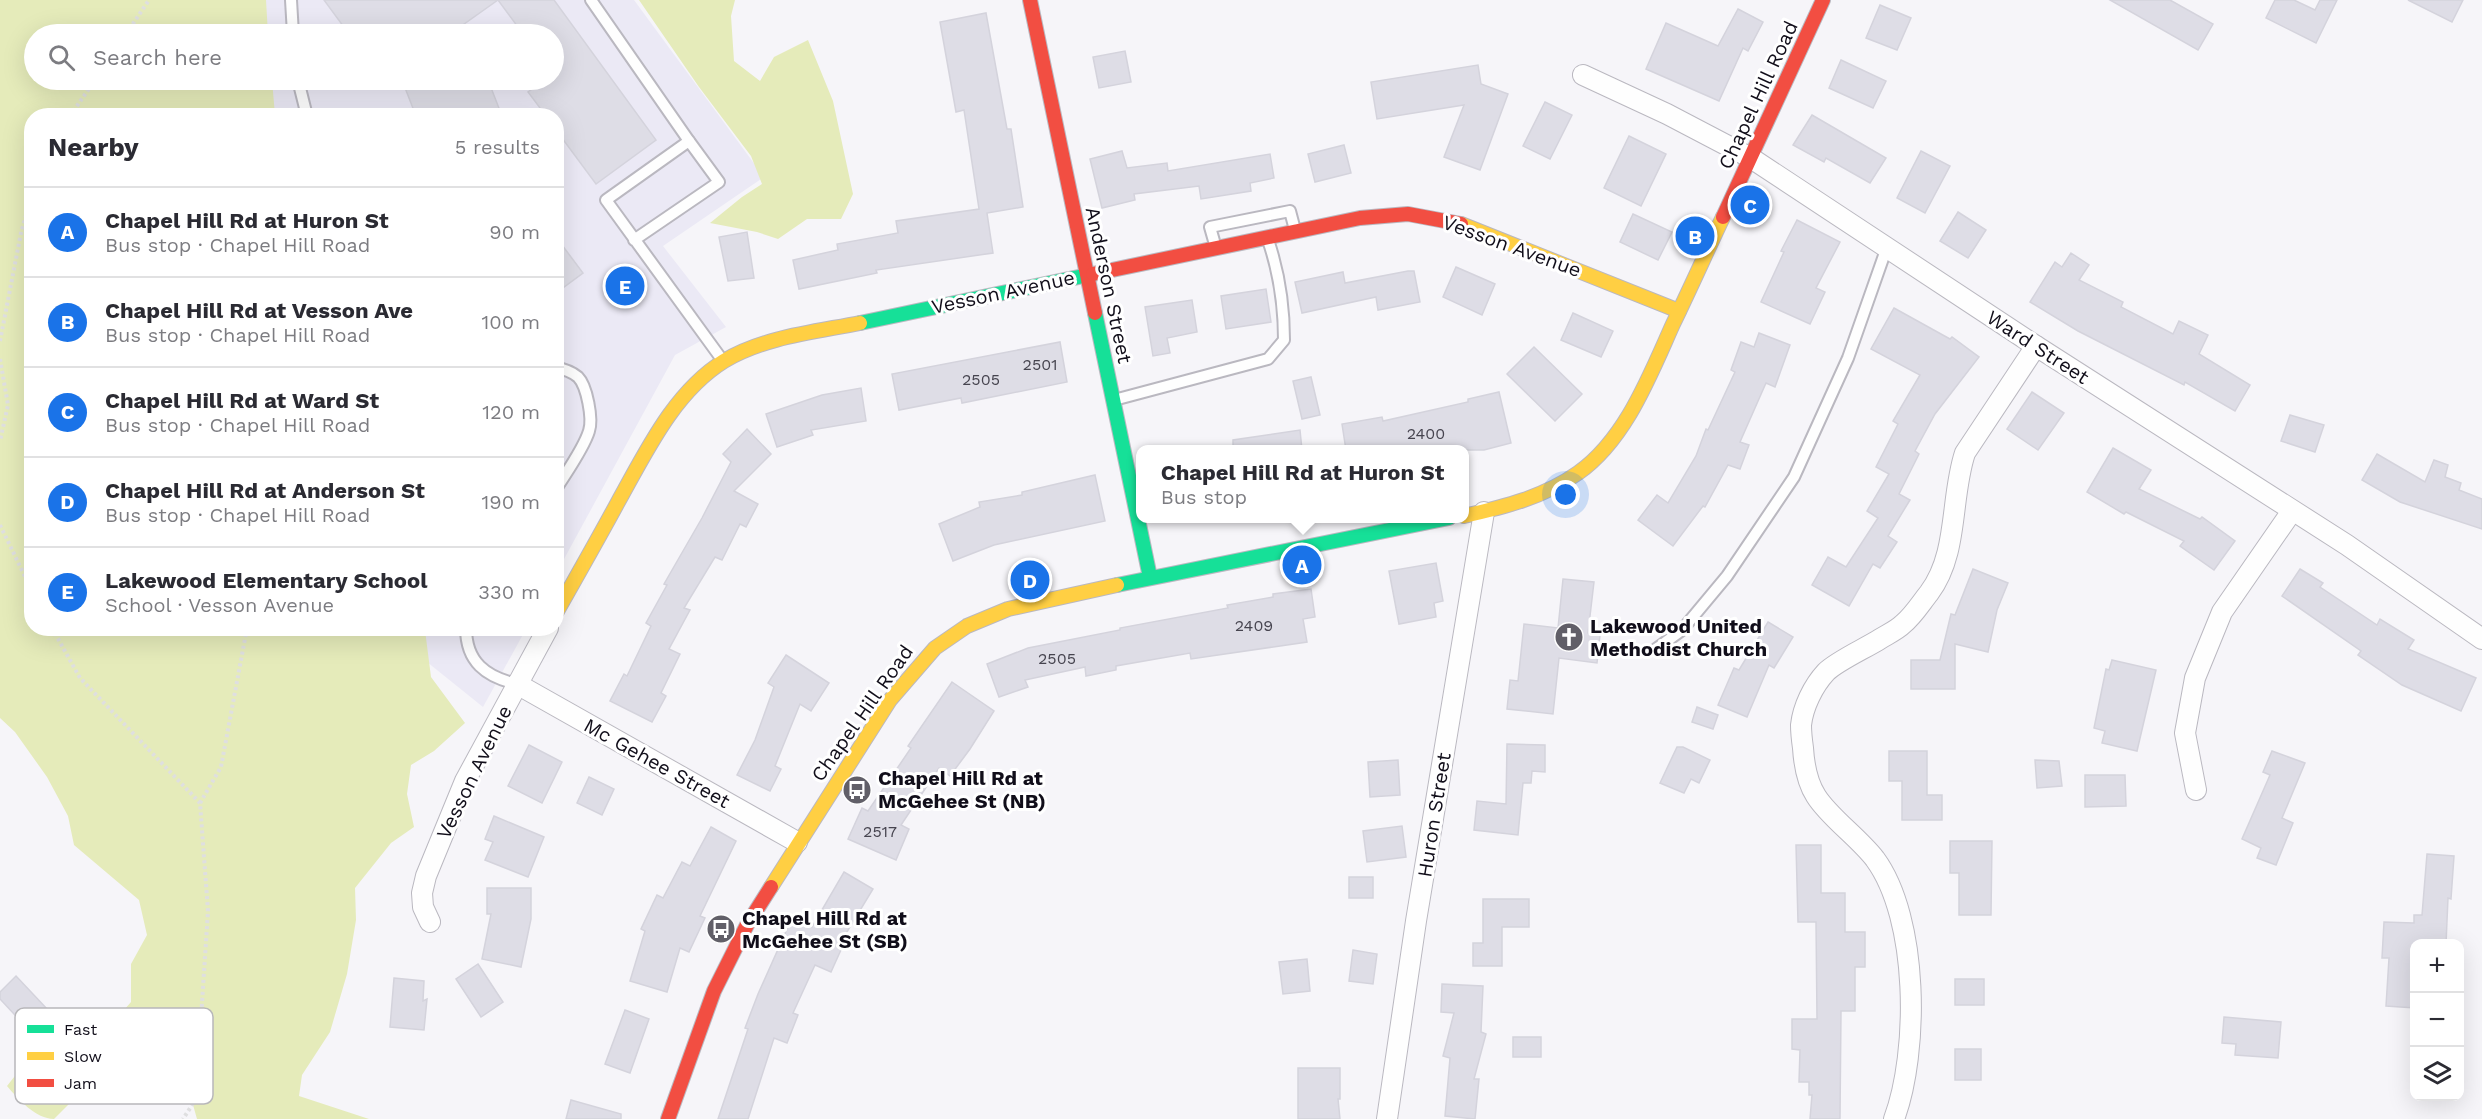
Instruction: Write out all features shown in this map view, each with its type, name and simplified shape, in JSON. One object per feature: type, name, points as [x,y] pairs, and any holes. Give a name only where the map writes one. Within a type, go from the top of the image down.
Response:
[{"type":"street","name":"Anderson Street","points":[[1030,0],[1136,510]]},
{"type":"street","name":"Chapel Hill Road","points":[[1469,515],[1536,497],[1557,488],[1596,460],[1610,444],[1635,406],[1823,0]]},
{"type":"street","name":"Ward Street","points":[[1583,75],[1667,114],[1751,159],[2036,346],[2347,545],[2482,639]]},
{"type":"street","name":"Vesson Avenue","points":[[564,599],[654,438],[688,391],[723,362],[748,349],[777,340],[1360,218],[1408,214],[1431,216],[1469,226],[1679,311]]},
{"type":"street","points":[[1894,1119],[1908,1054],[1910,1024],[1909,970],[1900,916],[1886,878],[1875,859],[1816,796],[1804,763],[1801,726],[1812,694],[1827,672],[1903,625],[1930,591],[1945,561],[1958,473],[1965,453],[2036,346]]},
{"type":"street","points":[[2196,790],[2185,733],[2195,678],[2222,612],[2292,511]]},
{"type":"street","name":"Huron Street","points":[[1387,1119],[1418,909],[1484,512]]},
{"type":"street","name":"Anderson Street","points":[[1139,523],[1150,577]]},
{"type":"street","name":"Chapel Hill Road","points":[[668,1119],[714,991],[747,924],[797,842],[890,700],[912,669],[939,643],[960,629],[1002,610],[1150,577],[1428,523]]},
{"type":"street","points":[[2464,628],[2482,618]]},
{"type":"street","name":"Vesson Avenue","points":[[430,922],[423,907],[422,893],[426,876],[465,781],[544,636]]},
{"type":"street","name":"Mc Gehee Street","points":[[517,684],[797,842]]},
{"type":"lane","points":[[291,0],[292,24]]},
{"type":"lane","points":[[591,0],[719,182],[634,240]]},
{"type":"lane","points":[[300,90],[305,108]]},
{"type":"lane","points":[[688,141],[606,200],[723,362]]},
{"type":"lane","points":[[1216,248],[1210,227],[1290,211],[1296,232]]},
{"type":"lane","points":[[1113,400],[1268,359],[1284,340],[1284,311],[1268,238]]},
{"type":"lane","points":[[1656,649],[1682,630],[1727,576],[1794,477],[1848,358],[1887,247]]},
{"type":"lane","points":[[564,371],[579,378],[585,389],[590,430],[564,475]]},
{"type":"lane","points":[[466,636],[466,643],[475,660],[497,680],[517,684]]},
{"type":"path","points":[[133,24],[149,0]]},
{"type":"path","points":[[76,108],[88,90]]},
{"type":"path","points":[[0,341],[24,222]]},
{"type":"path","points":[[0,359],[8,405],[0,441]]},
{"type":"path","points":[[0,525],[24,574]]},
{"type":"path","points":[[56,636],[80,678],[200,803]]},
{"type":"path","points":[[202,1008],[208,910],[200,803],[221,767],[246,636]]},
{"type":"path","points":[[183,1119],[193,1104]]},
{"type":"shaded area","points":[[249,0],[634,0],[764,177],[663,246],[726,327],[675,355],[564,559],[564,108],[266,108],[262,90],[564,90],[564,24],[253,24]]},
{"type":"shaded area","points":[[395,636],[522,636],[483,707]]},
{"type":"green space","points":[[0,0],[266,0],[267,24],[24,24],[24,90],[273,90],[274,108],[24,108],[24,636],[426,636],[431,677],[465,723],[434,751],[411,765],[407,794],[414,827],[391,843],[355,888],[356,920],[347,974],[330,1032],[302,1075],[299,1096],[369,1119],[197,1119],[193,1104],[213,1104],[213,1008],[126,1008],[131,1002],[131,964],[147,935],[139,900],[74,845],[68,816],[47,777],[15,732],[0,718]]},
{"type":"green space","points":[[639,0],[735,0],[731,16],[734,61],[760,81],[774,57],[808,40],[833,101],[853,194],[841,219],[807,219],[778,239],[757,232],[710,223],[762,184],[751,156],[699,87]]},
{"type":"green space","points":[[15,1076],[15,1095],[7,1086]]},
{"type":"green space","points":[[24,1104],[69,1104],[54,1119],[34,1112]]},
{"type":"building","points":[[324,0],[498,0],[464,24],[342,24]]},
{"type":"building","points":[[498,0],[554,0],[656,140],[596,184],[564,141],[564,108],[540,108],[528,92],[531,90],[564,90],[564,24],[516,24]]},
{"type":"building","points":[[2110,0],[2170,0],[2213,24],[2198,50]]},
{"type":"building","points":[[2275,0],[2294,0],[2315,10],[2320,0],[2337,0],[2316,43],[2266,18]]},
{"type":"building","points":[[2408,0],[2463,0],[2452,22]]},
{"type":"building","points":[[1880,5],[1911,18],[1897,50],[1866,38]]},
{"type":"building","points":[[1738,9],[1763,22],[1748,51],[1743,48],[1719,101],[1646,69],[1666,23],[1718,46]]},
{"type":"building","points":[[986,13],[1007,129],[1011,129],[1023,207],[987,213],[993,253],[876,270],[877,273],[799,289],[793,260],[838,250],[837,244],[898,233],[896,221],[979,209],[964,110],[956,112],[940,22]]},
{"type":"building","points":[[1125,51],[1131,82],[1099,88],[1093,57]]},
{"type":"building","points":[[1841,60],[1886,81],[1873,108],[1829,88]]},
{"type":"building","points":[[1478,65],[1481,84],[1508,94],[1480,170],[1444,157],[1464,105],[1377,119],[1371,82]]},
{"type":"building","points":[[406,90],[492,90],[499,108],[413,108]]},
{"type":"building","points":[[1545,102],[1572,115],[1550,159],[1523,146]]},
{"type":"building","points":[[1812,115],[1886,158],[1870,183],[1826,158],[1824,162],[1793,145]]},
{"type":"building","points":[[1629,136],[1666,154],[1641,206],[1604,188]]},
{"type":"building","points":[[1344,145],[1351,173],[1315,182],[1308,154]]},
{"type":"building","points":[[1122,151],[1127,168],[1167,163],[1168,171],[1270,154],[1274,178],[1250,183],[1251,191],[1201,199],[1199,186],[1134,194],[1135,200],[1102,208],[1090,159]]},
{"type":"building","points":[[1921,151],[1950,166],[1925,213],[1897,198]]},
{"type":"building","points":[[1958,212],[1986,230],[1968,258],[1940,241]]},
{"type":"building","points":[[1633,214],[1672,232],[1658,260],[1620,242]]},
{"type":"building","points":[[1797,220],[1840,242],[1816,288],[1825,292],[1810,324],[1761,302],[1784,252],[1781,251]]},
{"type":"building","points":[[747,232],[754,278],[728,281],[719,237]]},
{"type":"building","points":[[564,248],[583,273],[564,287]]},
{"type":"building","points":[[2071,253],[2089,265],[2079,280],[2123,302],[2121,307],[2173,334],[2179,321],[2208,335],[2199,354],[2250,385],[2235,411],[2185,382],[2184,385],[2078,331],[2030,302],[2055,262],[2062,267]]},
{"type":"building","points":[[1456,267],[1495,284],[1482,315],[1443,297]]},
{"type":"building","points":[[1414,271],[1420,302],[1378,310],[1376,297],[1302,313],[1295,282],[1343,272],[1345,283]]},
{"type":"building","points":[[1266,289],[1271,322],[1226,329],[1221,296]]},
{"type":"building","points":[[1192,300],[1197,332],[1167,338],[1170,353],[1153,356],[1145,307]]},
{"type":"building","points":[[1894,308],[1950,339],[1952,337],[1979,357],[1935,414],[1915,451],[1919,454],[1899,494],[1910,500],[1888,536],[1897,542],[1880,568],[1873,564],[1849,606],[1812,585],[1828,557],[1846,567],[1878,518],[1867,511],[1889,474],[1876,467],[1898,424],[1893,421],[1920,375],[1871,349]]},
{"type":"building","points":[[1573,313],[1613,331],[1601,357],[1561,340]]},
{"type":"building","points":[[1759,333],[1790,345],[1775,387],[1766,383],[1740,442],[1749,445],[1740,469],[1728,465],[1705,507],[1703,506],[1673,546],[1638,520],[1657,495],[1668,503],[1696,456],[1706,429],[1708,430],[1735,372],[1731,370],[1741,342],[1754,347]]},
{"type":"building","points":[[1060,342],[1067,382],[962,403],[961,398],[899,410],[892,374]]},
{"type":"building","points":[[1534,347],[1582,394],[1555,421],[1507,374]]},
{"type":"building","points":[[1311,377],[1320,415],[1302,419],[1293,381]]},
{"type":"building","points":[[861,388],[866,421],[811,430],[813,435],[777,447],[766,414],[822,395]]},
{"type":"building","points":[[1499,392],[1511,443],[1484,450],[1469,450],[1469,445],[1345,445],[1342,424],[1382,417],[1383,421],[1468,402],[1468,399]]},
{"type":"building","points":[[2032,392],[2064,413],[2038,450],[2007,429]]},
{"type":"building","points":[[2290,415],[2324,425],[2315,452],[2281,441]]},
{"type":"building","points":[[747,429],[771,454],[734,491],[758,504],[746,527],[740,524],[722,560],[715,557],[684,608],[690,610],[669,649],[680,654],[661,693],[666,696],[652,722],[610,701],[624,674],[627,676],[651,626],[646,623],[667,585],[664,584],[731,462],[723,454]]},
{"type":"building","points":[[1300,430],[1302,445],[1233,445],[1233,440]]},
{"type":"building","points":[[2113,448],[2151,470],[2139,489],[2200,519],[2202,517],[2235,541],[2214,570],[2180,546],[2184,541],[2126,512],[2124,514],[2087,492]]},
{"type":"building","points":[[2377,454],[2425,482],[2434,460],[2448,465],[2445,477],[2461,483],[2459,490],[2482,499],[2482,529],[2400,502],[2362,480]]},
{"type":"building","points":[[1095,475],[1105,521],[994,545],[953,561],[939,524],[980,507],[979,502],[1022,495],[1022,492]]},
{"type":"building","points":[[1436,563],[1443,601],[1434,603],[1436,617],[1399,624],[1389,571]]},
{"type":"building","points":[[1973,569],[2008,583],[1997,610],[1988,652],[1955,644],[1955,689],[1911,689],[1911,660],[1940,660],[1951,614],[1955,615]]},
{"type":"building","points":[[2300,569],[2323,583],[2320,587],[2377,625],[2380,619],[2414,640],[2408,649],[2476,678],[2461,711],[2402,685],[2358,655],[2361,651],[2282,596]]},
{"type":"building","points":[[1563,579],[1594,582],[1588,633],[1600,635],[1597,663],[1559,658],[1553,714],[1507,709],[1510,680],[1518,681],[1524,624],[1558,628]]},
{"type":"building","points":[[1311,589],[1315,617],[1303,619],[1307,642],[1191,659],[1190,653],[1116,666],[1116,670],[1086,676],[1085,667],[1025,680],[1028,687],[999,697],[987,664],[1028,648],[1228,608],[1227,605],[1273,597],[1273,594]]},
{"type":"building","points":[[1768,622],[1793,637],[1774,668],[1769,665],[1747,717],[1718,705],[1734,668],[1739,670]]},
{"type":"building","points":[[786,655],[829,683],[811,711],[800,704],[775,766],[781,769],[770,791],[737,775],[755,740],[774,687],[768,683]]},
{"type":"building","points":[[2112,660],[2156,670],[2137,751],[2102,743],[2105,731],[2094,728],[2106,669],[2109,670]]},
{"type":"building","points":[[952,682],[994,711],[970,749],[950,776],[939,768],[901,825],[909,829],[896,860],[848,839],[862,808],[868,811],[911,748],[908,746]]},
{"type":"building","points":[[1697,707],[1718,715],[1713,729],[1692,722]]},
{"type":"building","points":[[1507,744],[1545,745],[1545,772],[1532,771],[1531,783],[1523,783],[1518,835],[1474,830],[1477,801],[1506,804]]},
{"type":"building","points":[[529,745],[562,762],[542,803],[508,786]]},
{"type":"building","points":[[1677,747],[1683,747],[1710,760],[1699,783],[1691,779],[1684,793],[1660,783]]},
{"type":"building","points":[[1889,751],[1927,751],[1927,795],[1942,795],[1942,820],[1902,820],[1902,781],[1889,781]]},
{"type":"building","points":[[2272,751],[2305,763],[2282,818],[2293,823],[2276,865],[2257,858],[2261,848],[2242,839],[2270,775],[2263,772]]},
{"type":"building","points":[[1398,760],[1400,795],[1370,797],[1368,762]]},
{"type":"building","points":[[2035,760],[2059,761],[2062,786],[2037,788]]},
{"type":"building","points":[[2085,775],[2125,775],[2126,806],[2085,807]]},
{"type":"building","points":[[589,777],[614,789],[602,815],[577,803]]},
{"type":"building","points":[[494,816],[544,837],[528,877],[485,860],[493,842],[485,839]]},
{"type":"building","points":[[1402,826],[1406,857],[1367,862],[1363,831]]},
{"type":"building","points":[[711,827],[736,841],[700,916],[705,918],[689,952],[680,948],[667,992],[630,981],[645,931],[641,929],[657,895],[663,898],[682,862],[690,866]]},
{"type":"building","points":[[1950,841],[1992,841],[1991,915],[1959,915],[1959,873],[1950,873]]},
{"type":"building","points":[[1796,845],[1821,845],[1821,893],[1845,893],[1845,932],[1865,932],[1865,967],[1855,967],[1855,1011],[1841,1011],[1840,1119],[1810,1119],[1812,1095],[1809,1095],[1809,1082],[1799,1082],[1800,1050],[1792,1049],[1792,1019],[1817,1019],[1816,922],[1798,922]]},
{"type":"building","points":[[2427,854],[2454,856],[2451,899],[2448,898],[2446,939],[2410,939],[2410,1008],[2386,1006],[2389,958],[2382,958],[2384,922],[2414,923],[2414,915],[2422,915]]},
{"type":"building","points":[[844,872],[873,889],[842,940],[845,941],[831,972],[815,965],[793,1013],[798,1015],[787,1043],[774,1038],[748,1119],[718,1119],[748,1029],[745,1028],[792,918],[812,927]]},
{"type":"building","points":[[1349,877],[1373,877],[1373,898],[1349,898]]},
{"type":"building","points":[[487,888],[531,888],[531,919],[521,967],[482,959],[491,914],[487,914]]},
{"type":"building","points":[[1483,899],[1529,899],[1529,927],[1502,927],[1502,966],[1473,966],[1473,943],[1483,943]]},
{"type":"building","points":[[1353,950],[1377,954],[1373,984],[1349,981]]},
{"type":"building","points":[[1307,959],[1310,991],[1283,994],[1279,962]]},
{"type":"building","points":[[478,964],[503,1002],[481,1017],[456,979]]},
{"type":"building","points":[[16,976],[46,1008],[15,1008],[15,1015],[0,999],[0,992]]},
{"type":"building","points":[[394,978],[424,981],[423,1001],[427,999],[424,1030],[390,1027]]},
{"type":"building","points":[[1955,979],[1984,979],[1984,1005],[1955,1005]]},
{"type":"building","points":[[1442,984],[1483,986],[1481,1032],[1486,1034],[1474,1079],[1479,1079],[1475,1119],[1445,1116],[1450,1058],[1443,1056],[1454,1013],[1441,1012]]},
{"type":"building","points":[[625,1010],[649,1019],[630,1073],[605,1064]]},
{"type":"building","points":[[2224,1017],[2281,1022],[2278,1058],[2235,1055],[2236,1044],[2222,1043]]},
{"type":"building","points":[[1513,1037],[1541,1037],[1541,1057],[1513,1057]]},
{"type":"building","points":[[1955,1049],[1981,1049],[1981,1080],[1955,1080]]},
{"type":"building","points":[[1298,1068],[1340,1068],[1340,1099],[1338,1099],[1340,1119],[1298,1119]]},
{"type":"building","points":[[571,1100],[621,1114],[621,1119],[566,1119]]},
{"type":"traffic: fast","points":[[860,323],[1093,274]]},
{"type":"traffic: fast","points":[[1095,313],[1136,510]]},
{"type":"traffic: fast","points":[[1139,523],[1150,577]]},
{"type":"traffic: fast","points":[[1117,585],[1424,523]]},
{"type":"traffic: slow","points":[[1469,515],[1509,505],[1551,489],[1578,473],[1610,443],[1635,405],[1723,217]]},
{"type":"traffic: slow","points":[[1461,224],[1679,311]]},
{"type":"traffic: slow","points":[[564,599],[663,424],[690,389],[706,374],[724,361],[756,346],[790,336],[860,323]]},
{"type":"traffic: slow","points":[[771,887],[890,700],[935,648],[967,626],[1008,609],[1117,585]]},
{"type":"traffic: jam","points":[[1030,0],[1095,313]]},
{"type":"traffic: jam","points":[[1723,217],[1823,0]]},
{"type":"traffic: jam","points":[[1093,274],[1360,218],[1408,214],[1461,224]]},
{"type":"traffic: jam","points":[[668,1119],[714,991],[747,925],[771,887]]},
{"type":"place","name":"Chapel Hill Rd at Ward St","points":[[1750,205]]},
{"type":"place","name":"Chapel Hill Rd at Vesson Ave","points":[[1695,236]]},
{"type":"place","name":"Lakewood Elementary School","points":[[625,286]]},
{"type":"place","name":"Chapel Hill Rd at Huron St","points":[[1302,565]]},
{"type":"place","name":"Chapel Hill Rd at Anderson St","points":[[1030,580]]},
{"type":"place","name":"Lakewood United Methodist Church","points":[[1569,637]]},
{"type":"place","name":"Chapel Hill Rd at McGehee St (NB)","points":[[857,790]]},
{"type":"place","name":"Chapel Hill Rd at McGehee St (SB)","points":[[721,929]]}]
